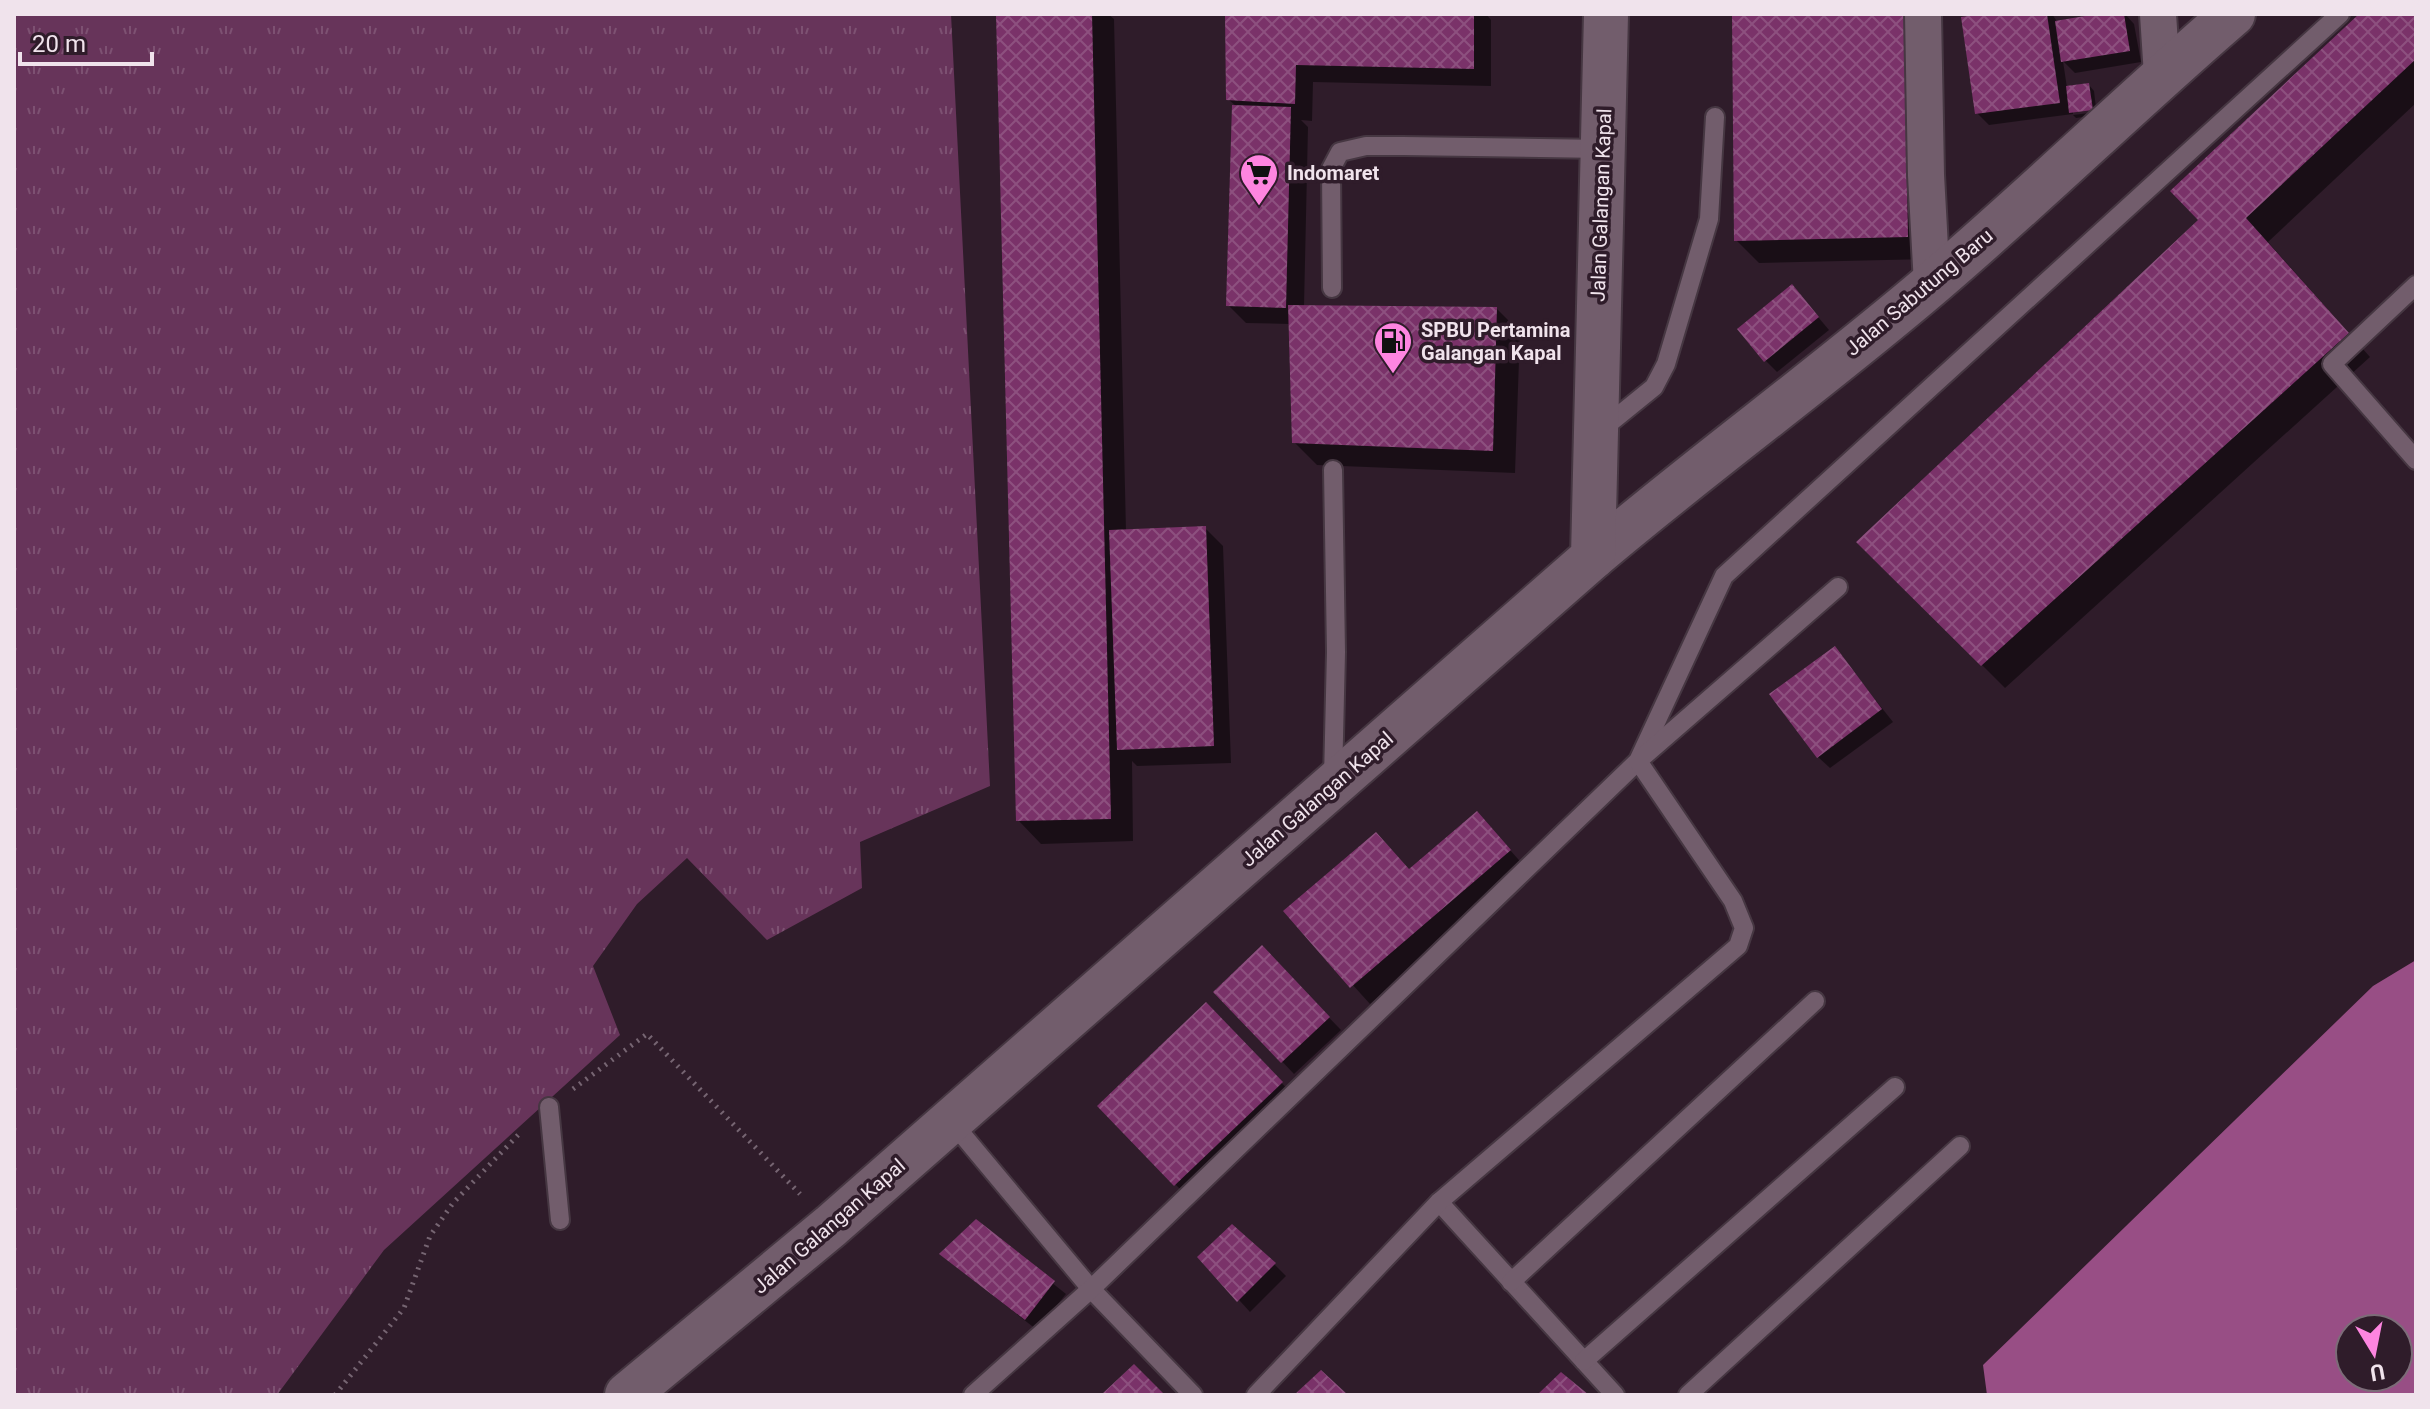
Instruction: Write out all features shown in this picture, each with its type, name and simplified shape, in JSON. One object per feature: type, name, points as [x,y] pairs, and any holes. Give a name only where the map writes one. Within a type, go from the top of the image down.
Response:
[{"type":"main road","name":"Jalan Galangan Kapal","points":[[627,1395],[831,1226],[1593,557],[1606,14]]},
{"type":"main road","name":"Jalan Sabutung Baru","points":[[1593,557],[1668,493],[1932,284],[2233,14]]},
{"type":"street","points":[[1923,14],[1932,284]]},
{"type":"street","points":[[2158,14],[2162,75]]},
{"type":"lane","points":[[1638,761],[1724,576],[2340,14]]},
{"type":"lane","points":[[1596,434],[1654,387],[1666,364],[1709,219],[1715,117]]},
{"type":"lane","points":[[1332,288],[1331,169],[1340,152],[1366,146],[1603,149]]},
{"type":"lane","points":[[2416,285],[2332,364],[2416,460]]},
{"type":"lane","points":[[1333,470],[1336,652],[1333,785]]},
{"type":"lane","points":[[973,1395],[1091,1289],[1638,761],[1838,587]]},
{"type":"lane","points":[[1256,1395],[1439,1202],[1738,946],[1744,928],[1733,901],[1638,761]]},
{"type":"lane","points":[[1511,1282],[1815,1001]]},
{"type":"lane","points":[[1584,1361],[1895,1087]]},
{"type":"lane","points":[[549,1107],[560,1220]]},
{"type":"lane","points":[[951,1121],[1091,1289],[1193,1395]]},
{"type":"lane","points":[[1688,1395],[1960,1146]]},
{"type":"lane","points":[[1439,1202],[1615,1395]]},
{"type":"green space","points":[[14,14],[951,14],[990,786],[860,842],[862,888],[767,940],[687,858],[637,904],[593,966],[620,1035],[384,1250],[277,1395],[14,1395]]},
{"type":"shaded area","points":[[2416,960],[2416,1395],[1987,1395],[1983,1365],[2373,986]]},
{"type":"building","points":[[996,14],[1092,14],[1111,819],[1016,821]]},
{"type":"building","points":[[1225,14],[1474,14],[1474,69],[1296,65],[1295,104],[1226,100]]},
{"type":"building","points":[[1732,14],[1904,14],[1908,237],[1734,241]]},
{"type":"building","points":[[2047,14],[2060,103],[1975,114],[1961,17]]},
{"type":"building","points":[[2097,14],[2124,14],[2130,51],[2061,62],[2055,21]]},
{"type":"building","points":[[2359,14],[2416,14],[2416,59],[2246,218],[2349,333],[1981,666],[1856,542],[2198,220],[2170,191]]},
{"type":"building","points":[[2089,83],[2093,110],[2069,113],[2066,86]]},
{"type":"building","name":"Indomaret","points":[[1232,105],[1291,107],[1286,308],[1226,306]]},
{"type":"building","points":[[1792,284],[1819,317],[1764,362],[1737,329]]},
{"type":"building","name":"SPBU Pertamina Galangan Kapal","points":[[1288,305],[1497,307],[1493,451],[1292,443]]},
{"type":"building","points":[[1206,526],[1214,746],[1117,750],[1109,530]]},
{"type":"building","points":[[1835,646],[1882,709],[1817,758],[1769,694]]},
{"type":"building","points":[[1477,811],[1511,850],[1350,988],[1283,911],[1376,832],[1409,869]]},
{"type":"building","points":[[1262,945],[1330,1017],[1281,1063],[1213,992]]},
{"type":"building","points":[[1206,1002],[1283,1082],[1174,1186],[1097,1106]]},
{"type":"building","points":[[976,1219],[1055,1281],[1025,1320],[939,1254]]},
{"type":"building","points":[[1232,1224],[1276,1263],[1237,1302],[1197,1257]]},
{"type":"building","points":[[1134,1364],[1165,1395],[1101,1395]]},
{"type":"building","points":[[1321,1370],[1348,1395],[1294,1395]]},
{"type":"building","points":[[1561,1372],[1589,1395],[1537,1395]]},
{"type":"place","name":"Indomaret","points":[[1259,207]]},
{"type":"place","name":"SPBU Pertamina Galangan Kapal","points":[[1393,375]]}]
